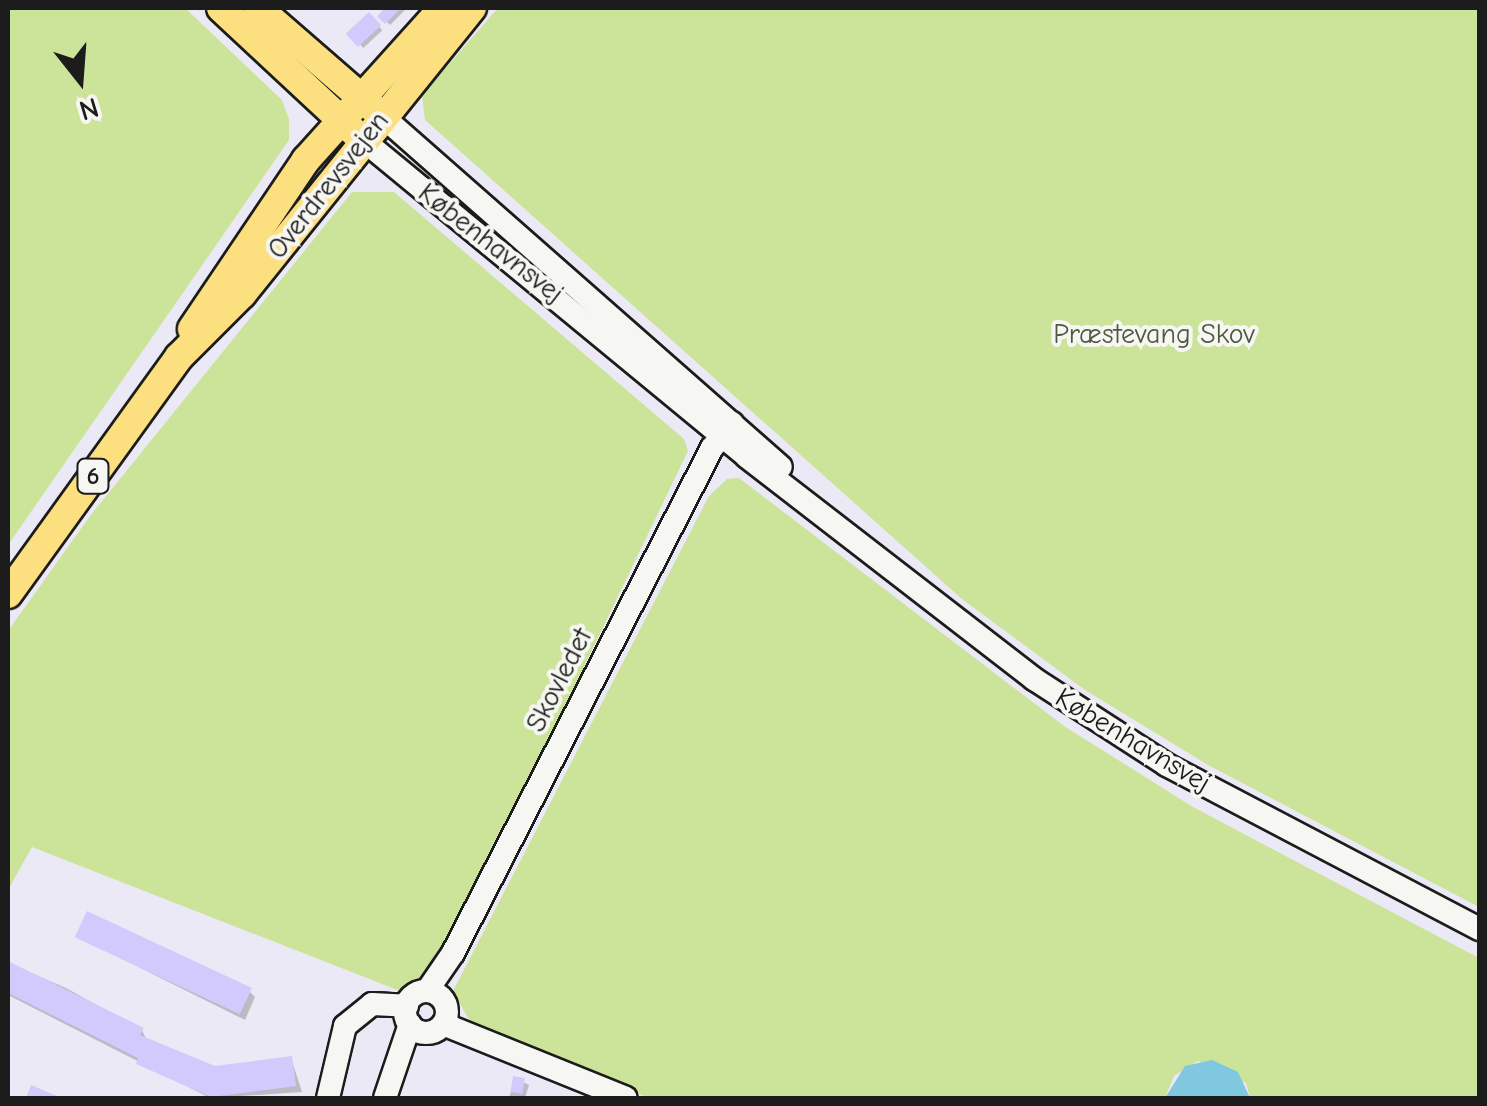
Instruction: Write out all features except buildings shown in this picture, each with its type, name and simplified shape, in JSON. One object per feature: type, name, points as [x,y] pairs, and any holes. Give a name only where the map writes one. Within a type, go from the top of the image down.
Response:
[{"type":"main road","name":"Københavnsvej","points":[[220,8],[362,140]]},
{"type":"main road","name":"Københavnsvej","points":[[258,8],[382,116]]},
{"type":"main road","name":"Overdrevsvejen","points":[[8,594],[179,358],[271,210],[340,120],[443,8]]},
{"type":"main road","name":"Overdrevsvejen","points":[[179,358],[242,294],[472,8]]},
{"type":"street","name":"Københavnsvej","points":[[382,116],[814,509],[1091,718],[1480,929]]},
{"type":"street","name":"Københavnsvej","points":[[362,140],[726,429]]},
{"type":"street","name":"Skovledet","points":[[421,1021],[726,429]]},
{"type":"street","points":[[385,1097],[421,1021],[447,1009],[433,993]]},
{"type":"street","points":[[328,1098],[345,1026],[372,1004],[626,1098]]},
{"type":"green space","points":[[8,8],[185,8],[282,100],[289,119],[289,140],[8,545]]},
{"type":"green space","name":"Præstevang Skov","points":[[498,8],[1479,8],[1479,907],[1208,765],[1085,690],[962,599],[425,120],[422,95]]},
{"type":"green space","points":[[352,192],[394,192],[684,439],[688,451],[445,955],[424,980],[400,991],[32,847],[8,890],[8,631],[90,516]]},
{"type":"green space","points":[[739,478],[1064,726],[1193,807],[1479,958],[1479,1098],[1250,1098],[1246,1083],[1198,1061],[1174,1076],[1165,1098],[649,1098],[472,1025],[453,991],[709,496],[727,479]]},
{"type":"water","points":[[1212,1060],[1238,1072],[1250,1098],[1165,1098],[1185,1066]]}]
